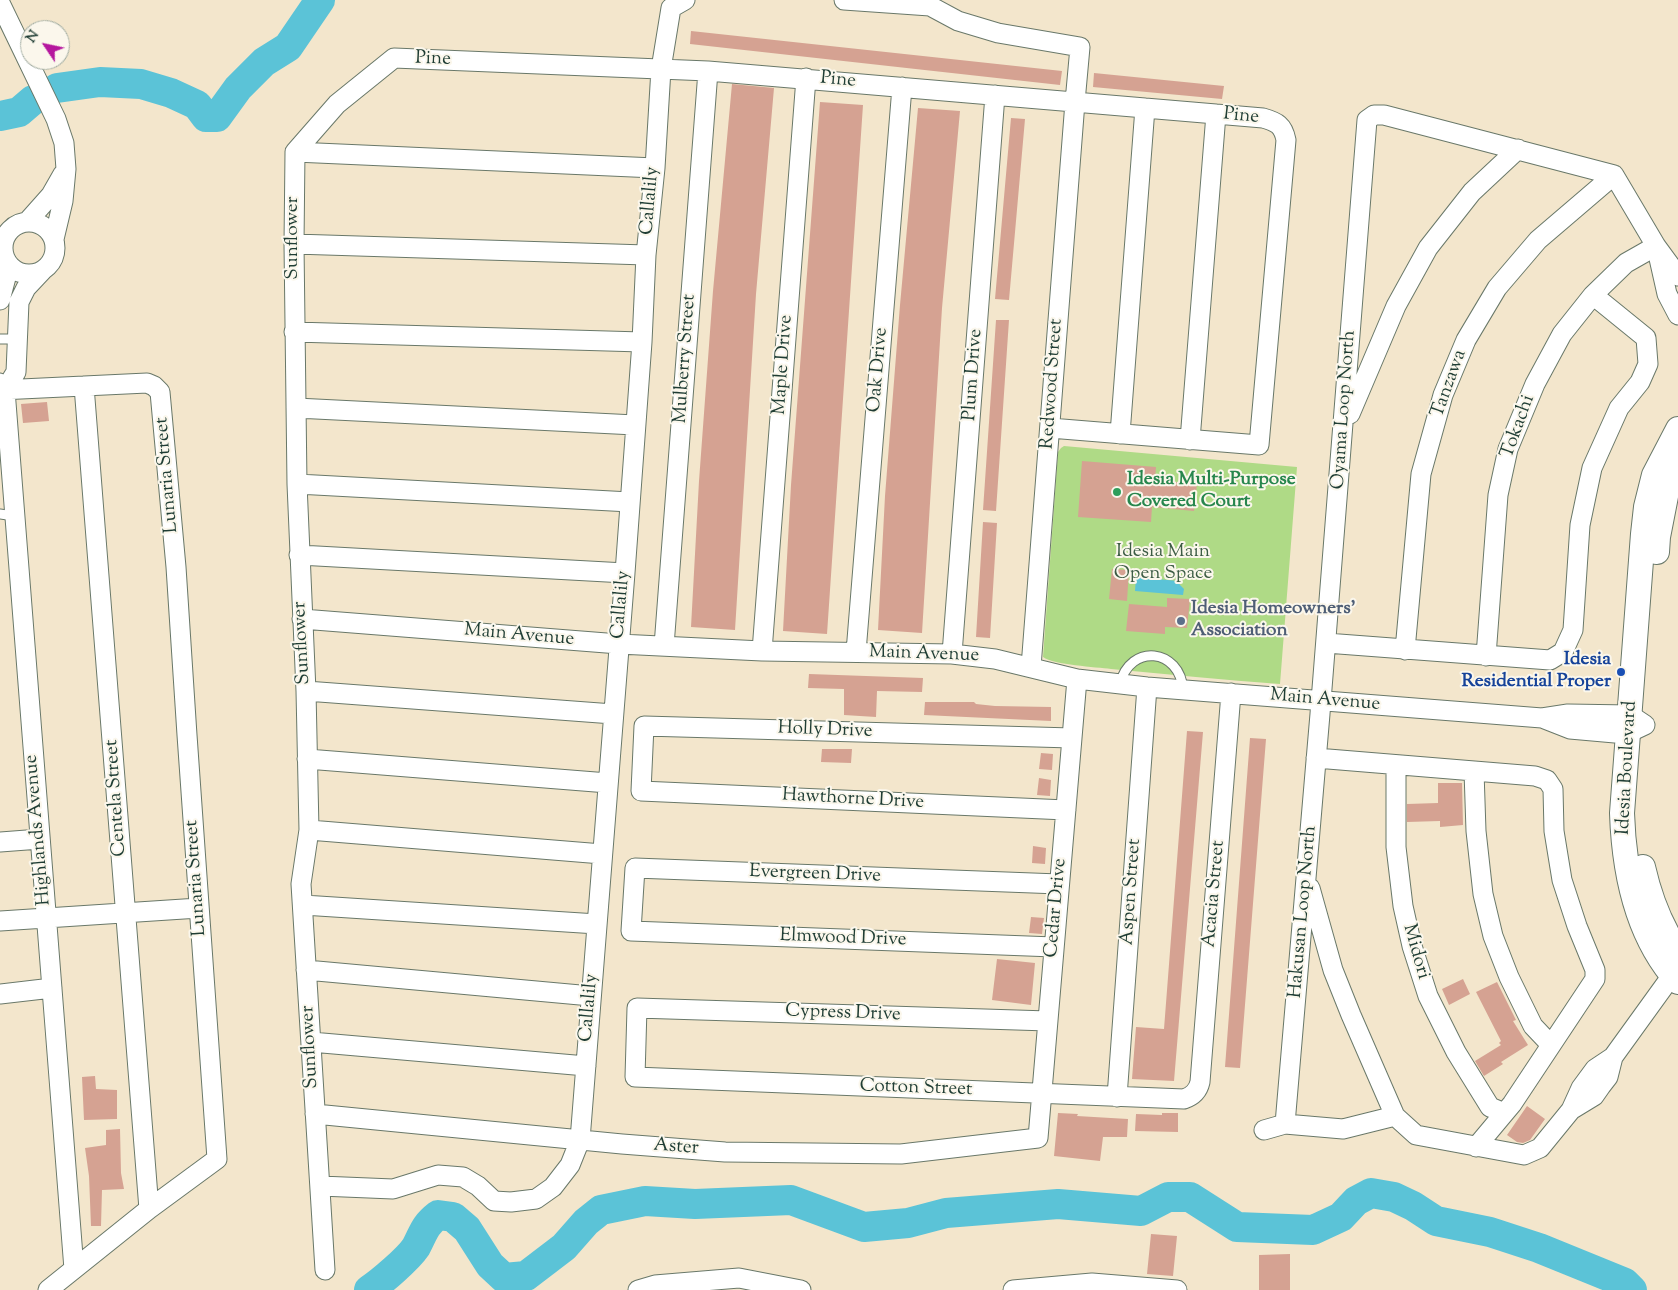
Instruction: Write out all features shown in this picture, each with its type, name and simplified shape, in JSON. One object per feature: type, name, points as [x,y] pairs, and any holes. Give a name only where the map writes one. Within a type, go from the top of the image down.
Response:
[{"type":"street","name":"Callalily","points":[[320,1186],[393,1190],[438,1175],[463,1177],[478,1186],[494,1201],[511,1202],[536,1198],[553,1187],[570,1165],[580,1140],[625,573],[642,342],[646,255],[655,168],[662,69],[671,8],[685,0]]},
{"type":"street","name":"Redwood Street","points":[[844,0],[930,6],[958,21],[998,33],[1080,47],[1031,667]]},
{"type":"street","points":[[0,3],[56,119],[64,143],[66,169],[54,239],[54,257],[49,265],[26,288],[19,302],[9,339],[16,372],[2,388]]},
{"type":"street","name":"Pine","points":[[295,152],[338,104],[394,58],[708,71],[1263,118],[1279,125],[1284,131],[1286,140],[1259,445],[1190,440]]},
{"type":"street","name":"Mulberry Street","points":[[664,646],[708,71]]},
{"type":"street","name":"Maple Drive","points":[[762,651],[806,78]]},
{"type":"street","name":"Oak Drive","points":[[856,652],[902,87]]},
{"type":"street","name":"Plum Drive","points":[[952,654],[995,95]]},
{"type":"street","points":[[1120,434],[1145,108]]},
{"type":"street","points":[[1050,428],[1190,440],[1216,114]]},
{"type":"street","name":"Oyama Loop North","points":[[1321,700],[1367,120],[1374,115],[1384,115],[1518,149]]},
{"type":"street","points":[[1343,432],[1396,306],[1428,248],[1472,192],[1518,149],[1614,175],[1656,246],[1678,276]]},
{"type":"street","points":[[295,152],[655,168]]},
{"type":"street","name":"Sunflower","points":[[295,152],[294,332],[297,484],[306,691],[309,830],[301,884],[325,1270]]},
{"type":"street","points":[[27,222],[51,195],[66,169]]},
{"type":"street","name":"Tanzawa","points":[[1405,650],[1421,474],[1443,395],[1466,340],[1497,288],[1538,240],[1614,175]]},
{"type":"street","points":[[42,271],[34,274],[25,274],[16,272],[10,266],[4,259],[3,243],[6,235],[11,228],[18,224],[36,222],[50,232],[54,239]]},
{"type":"street","points":[[294,244],[646,255]]},
{"type":"street","points":[[1656,246],[1667,294],[1678,315]]},
{"type":"street","name":"Tokachi","points":[[1486,656],[1498,495],[1508,449],[1535,384],[1562,334],[1593,295],[1626,263],[1656,246]]},
{"type":"street","points":[[0,300],[10,266]]},
{"type":"street","points":[[1326,643],[1550,660],[1563,652],[1572,630],[1580,525],[1592,468],[1619,408],[1640,382],[1648,364],[1646,338],[1593,295]]},
{"type":"street","points":[[294,332],[642,342]]},
{"type":"street","name":"Lunaria Street","points":[[48,1290],[149,1209],[217,1159],[176,567],[160,392],[147,382],[84,386]]},
{"type":"street","points":[[2,388],[84,386]]},
{"type":"street","name":"Centela Street","points":[[84,386],[149,1209]]},
{"type":"street","name":"Highlands Avenue","points":[[2,388],[9,566],[40,839],[74,1269]]},
{"type":"street","points":[[296,408],[635,425]]},
{"type":"street","name":"Idesia Boulevard","points":[[1678,429],[1654,475],[1646,507],[1643,534],[1634,724],[1642,860],[1653,904],[1662,926],[1678,951]]},
{"type":"street","name":"Idesia Boulevard","points":[[1676,975],[1659,957],[1638,912],[1625,860],[1622,814],[1658,537],[1668,486],[1678,464]]},
{"type":"street","points":[[297,484],[630,502]]},
{"type":"street","points":[[299,555],[625,573]]},
{"type":"street","name":"Main Avenue","points":[[302,619],[619,644],[762,651],[952,654],[995,659],[1077,679],[1147,687],[1542,718],[1568,714],[1634,724]]},
{"type":"street","name":"Cedar Drive","points":[[1038,1138],[1077,679]]},
{"type":"street","name":"Aspen Street","points":[[1117,1097],[1147,687]]},
{"type":"street","points":[[306,691],[614,714]]},
{"type":"street","name":"Acacia Street","points":[[1195,1093],[1198,1088],[1201,1072],[1231,693]]},
{"type":"street","name":"Hakusan Loop North","points":[[1285,1124],[1321,700]]},
{"type":"street","name":"Holly Drive","points":[[641,791],[644,726],[1072,738]]},
{"type":"street","points":[[1316,758],[1535,776],[1547,780],[1553,789],[1554,831],[1562,880],[1577,926],[1595,970],[1595,978],[1504,1113],[1476,1147]]},
{"type":"street","points":[[307,760],[608,783]]},
{"type":"street","name":"Midori","points":[[1396,765],[1396,847],[1403,906],[1412,946],[1428,996],[1456,1052],[1490,1107],[1504,1113]]},
{"type":"street","points":[[1474,771],[1476,831],[1483,894],[1493,936],[1509,977],[1533,1026],[1551,1045]]},
{"type":"street","name":"Hawthorne Drive","points":[[641,791],[1066,810]]},
{"type":"street","points":[[309,830],[602,854]]},
{"type":"street","points":[[0,842],[40,839]]},
{"type":"street","name":"Evergreen Drive","points":[[631,931],[635,868],[1059,884]]},
{"type":"street","points":[[1307,877],[1334,970],[1350,1015],[1395,1116],[1416,1135],[1524,1155],[1540,1148],[1571,1110],[1581,1088],[1595,1068],[1613,1056],[1676,975]]},
{"type":"street","points":[[302,905],[597,924]]},
{"type":"street","points":[[0,921],[199,908]]},
{"type":"street","name":"Elmwood Drive","points":[[631,931],[1054,947]]},
{"type":"street","points":[[306,970],[591,996]]},
{"type":"street","points":[[0,994],[52,988]]},
{"type":"street","name":"Cypress Drive","points":[[635,1077],[637,1008],[1048,1021]]},
{"type":"street","points":[[311,1042],[586,1066]]},
{"type":"street","name":"Cotton Street","points":[[635,1077],[1184,1099],[1195,1093]]},
{"type":"street","name":"Aster","points":[[315,1114],[725,1152],[901,1154],[1038,1138]]},
{"type":"street","points":[[1264,1130],[1285,1124],[1343,1129],[1395,1116]]},
{"type":"street","points":[[638,1290],[655,1285],[739,1278],[801,1290]]},
{"type":"street","points":[[1013,1290],[1091,1286],[1176,1290]]},
{"type":"lane","points":[[1120,684],[1122,675],[1133,662],[1150,656],[1167,660],[1174,665],[1179,672],[1183,690]]},
{"type":"green space","name":"Idesia Main Open Space","points":[[1064,446],[1297,467],[1280,684],[1065,664],[1043,657],[1058,452]]},
{"type":"water","points":[[1136,577],[1178,581],[1184,589],[1183,595],[1135,591]]},
{"type":"building","points":[[691,31],[1062,71],[1060,85],[690,44]]},
{"type":"building","points":[[1094,73],[1224,86],[1222,99],[1093,87]]},
{"type":"building","points":[[732,84],[774,88],[756,294],[735,630],[691,627],[699,481],[713,291]]},
{"type":"building","points":[[820,102],[863,105],[827,634],[783,631],[791,485]]},
{"type":"building","points":[[918,108],[960,111],[942,308],[922,633],[878,630],[885,496]]},
{"type":"building","points":[[1011,118],[1025,119],[1009,300],[995,299]]},
{"type":"building","points":[[996,320],[1009,320],[996,511],[983,510]]},
{"type":"building","points":[[47,402],[49,421],[23,423],[21,404]]},
{"type":"building","name":"Idesia Multi-Purpose Covered Court","points":[[1082,461],[1156,467],[1155,480],[1197,484],[1194,511],[1152,507],[1151,522],[1078,517]]},
{"type":"building","points":[[983,522],[997,523],[990,638],[976,637]]},
{"type":"building","points":[[1112,569],[1129,570],[1127,601],[1109,599]]},
{"type":"building","points":[[1167,598],[1190,599],[1187,628],[1165,627],[1165,634],[1126,631],[1129,604],[1167,607]]},
{"type":"building","points":[[809,674],[923,678],[922,692],[877,691],[876,717],[844,715],[844,689],[808,688]]},
{"type":"building","points":[[925,702],[974,702],[976,704],[995,706],[1051,707],[1051,721],[924,715]]},
{"type":"building","points":[[1187,731],[1203,732],[1174,1081],[1132,1079],[1136,1027],[1164,1029]]},
{"type":"building","points":[[1250,738],[1266,739],[1240,1068],[1225,1067]]},
{"type":"building","points":[[822,749],[852,749],[851,763],[821,762]]},
{"type":"building","points":[[1041,753],[1053,754],[1052,770],[1039,769]]},
{"type":"building","points":[[1039,778],[1051,780],[1050,796],[1037,795]]},
{"type":"building","points":[[1438,783],[1462,783],[1463,825],[1440,827],[1440,821],[1407,822],[1407,804],[1438,803]]},
{"type":"building","points":[[1033,846],[1046,848],[1045,864],[1032,863]]},
{"type":"building","points":[[1031,917],[1044,918],[1042,934],[1029,933]]},
{"type":"building","points":[[997,959],[1035,963],[1031,1005],[992,1000]]},
{"type":"building","points":[[1463,979],[1470,994],[1449,1005],[1442,989]]},
{"type":"building","points":[[1497,982],[1516,1020],[1513,1021],[1528,1045],[1501,1062],[1503,1064],[1484,1076],[1475,1061],[1501,1045],[1499,1043],[1501,1041],[1476,992]]},
{"type":"building","points":[[95,1076],[96,1089],[117,1090],[117,1119],[84,1120],[82,1077]]},
{"type":"building","points":[[1527,1106],[1545,1119],[1530,1140],[1523,1143],[1517,1142],[1507,1135]]},
{"type":"building","points":[[1058,1113],[1128,1119],[1127,1137],[1103,1137],[1100,1161],[1054,1156]]},
{"type":"building","points":[[1162,1113],[1178,1113],[1178,1132],[1135,1131],[1136,1114],[1162,1115]]},
{"type":"building","points":[[120,1129],[121,1173],[124,1189],[102,1190],[101,1226],[91,1226],[89,1176],[85,1148],[106,1145],[106,1130]]},
{"type":"building","points":[[1151,1234],[1177,1236],[1173,1276],[1147,1274]]},
{"type":"building","points":[[1290,1254],[1290,1290],[1259,1290],[1259,1255]]},
{"type":"waterway","points":[[57,88],[100,82],[141,84],[171,93],[197,105],[206,117],[217,117],[238,88],[264,62],[288,47],[320,0]]},
{"type":"waterway","points":[[0,116],[19,112],[33,100]]},
{"type":"waterway","points":[[369,1290],[407,1258],[416,1247],[427,1226],[438,1215],[453,1217],[467,1229],[490,1265],[504,1278],[526,1276],[564,1247],[586,1222],[601,1210],[645,1201],[695,1204],[791,1200],[864,1227],[908,1223],[946,1213],[1058,1204],[1141,1211],[1168,1197],[1190,1197],[1237,1227],[1313,1230],[1341,1217],[1356,1201],[1371,1193],[1394,1197],[1413,1206],[1436,1221],[1490,1232],[1539,1248],[1625,1283],[1632,1290]]},
{"type":"place","name":"Idesia Multi-Purpose Covered Court","points":[[1117,492]]},
{"type":"place","name":"Idesia Homeowners' Association","points":[[1181,621]]},
{"type":"place","name":"Idesia Residential Proper","points":[[1621,672]]}]
